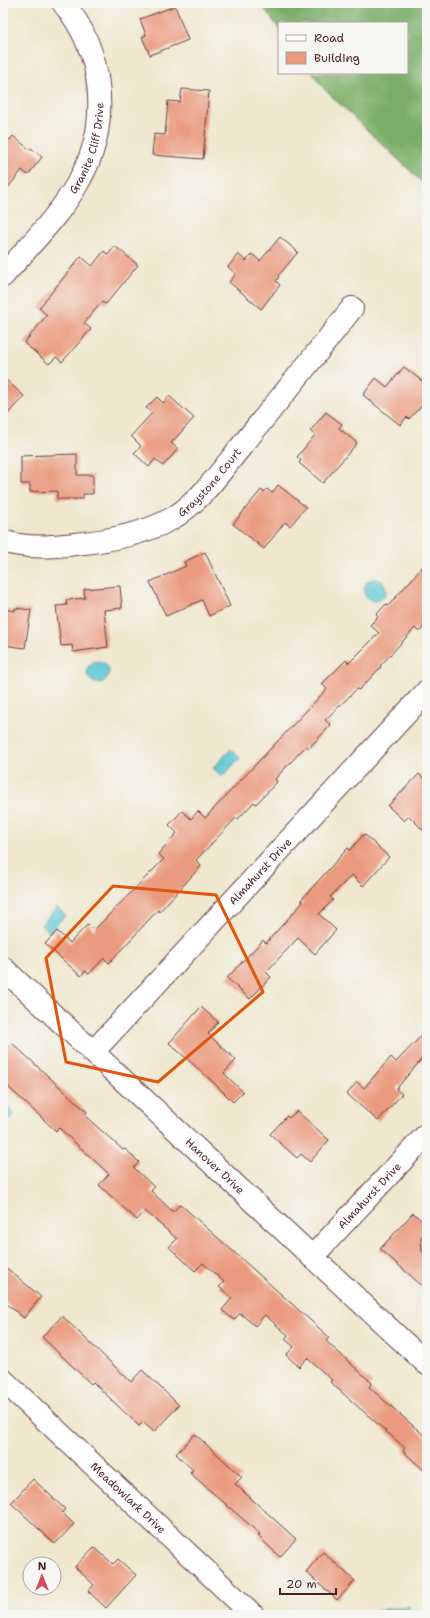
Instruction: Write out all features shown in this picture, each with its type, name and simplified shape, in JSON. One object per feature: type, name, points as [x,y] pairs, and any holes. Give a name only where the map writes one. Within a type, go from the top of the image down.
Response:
[{"type":"street","name":"Granite Cliff Drive","points":[[3,276],[67,200],[90,160],[96,138],[99,113],[99,86],[95,64],[85,36],[71,12],[63,3]]},
{"type":"street","name":"Graystone Court","points":[[3,541],[30,546],[57,546],[85,543],[116,538],[146,530],[172,519],[194,501],[216,477],[319,351],[352,308]]},
{"type":"street","name":"Almahurst Drive","points":[[93,1052],[427,691]]},
{"type":"street","name":"Hanover Drive","points":[[3,968],[427,1364]]},
{"type":"street","name":"Almahurst Drive","points":[[312,1257],[427,1134]]},
{"type":"street","name":"Meadowlark Drive","points":[[3,1380],[254,1615]]},
{"type":"highlighted area","points":[[113,886],[216,895],[263,992],[158,1082],[66,1062],[46,958]]},
{"type":"green space","points":[[260,3],[427,3],[427,187],[326,91],[313,74],[408,74],[408,22],[278,22],[278,28]]},
{"type":"water","points":[[375,579],[383,582],[386,590],[383,598],[375,601],[367,598],[364,590],[367,582]]},
{"type":"water","points":[[98,661],[106,664],[109,672],[106,680],[98,683],[90,680],[87,672],[90,664]]},
{"type":"water","points":[[231,749],[240,758],[222,777],[213,768]]},
{"type":"water","points":[[57,907],[65,915],[50,932],[41,925]]},
{"type":"water","points":[[5,1105],[14,1114],[3,1127],[3,1107]]},
{"type":"water","points":[[409,1606],[410,1615],[379,1615],[378,1610]]},
{"type":"building","points":[[175,6],[188,40],[150,55],[142,37],[146,35],[140,19]]},
{"type":"building","points":[[182,89],[209,91],[203,159],[152,155],[154,134],[165,135],[168,101],[180,102]]},
{"type":"building","points":[[3,134],[10,140],[13,136],[30,150],[31,148],[42,157],[28,175],[22,170],[3,194]]},
{"type":"building","points":[[280,237],[298,252],[278,276],[279,277],[276,281],[280,285],[261,309],[229,282],[236,274],[228,267],[238,254],[246,261],[252,254],[260,261]]},
{"type":"building","points":[[115,246],[138,265],[106,304],[102,302],[84,323],[91,329],[62,362],[56,357],[49,364],[24,343],[47,315],[39,308],[81,256],[92,266],[104,251],[108,255]]},
{"type":"building","points":[[404,367],[427,385],[427,400],[409,419],[407,417],[400,425],[363,395],[376,378],[387,387]]},
{"type":"building","points":[[3,377],[24,396],[3,419]]},
{"type":"building","points":[[169,396],[194,418],[171,443],[178,449],[163,466],[155,459],[149,467],[134,453],[141,446],[131,436],[152,413],[146,408],[157,397],[163,403]]},
{"type":"building","points":[[326,412],[342,424],[339,428],[357,443],[323,483],[299,463],[301,460],[297,457],[315,435],[310,431]]},
{"type":"building","points":[[77,454],[77,475],[93,475],[93,494],[83,494],[83,499],[57,499],[57,491],[30,492],[30,484],[21,484],[21,456]]},
{"type":"building","points":[[278,485],[306,507],[290,526],[285,522],[264,549],[233,524],[261,490],[264,492],[267,489],[272,493]]},
{"type":"building","points":[[205,552],[230,606],[209,616],[202,600],[166,616],[150,582],[186,566],[184,562]]},
{"type":"building","points":[[427,562],[427,623],[419,632],[415,628],[359,690],[357,689],[325,720],[331,725],[309,748],[306,746],[275,779],[277,782],[256,804],[254,802],[238,819],[236,818],[196,860],[201,866],[109,963],[104,958],[89,974],[85,971],[81,976],[45,944],[57,931],[70,943],[88,924],[94,930],[164,859],[158,854],[177,833],[169,825],[182,811],[191,819],[198,811],[205,818],[327,689],[322,684],[346,660],[349,663],[379,633],[370,625],[378,617],[376,615],[386,604],[388,606]]},
{"type":"building","points":[[120,586],[122,608],[104,610],[108,647],[73,652],[72,645],[61,646],[56,606],[67,605],[66,600],[85,598],[84,589]]},
{"type":"building","points":[[15,608],[31,610],[25,648],[3,645],[3,609],[15,611]]},
{"type":"building","points":[[419,774],[427,781],[427,834],[409,816],[404,821],[388,806]]},
{"type":"building","points":[[364,834],[389,857],[363,886],[352,875],[330,897],[333,900],[319,914],[336,930],[315,954],[298,938],[266,972],[271,977],[250,999],[227,978],[263,940],[266,943],[303,902],[301,900],[348,848],[350,850]]},
{"type":"building","points":[[201,1007],[218,1022],[208,1034],[236,1060],[224,1073],[243,1092],[233,1102],[169,1043]]},
{"type":"building","points":[[427,1030],[427,1053],[396,1089],[402,1094],[378,1121],[347,1094],[357,1082],[364,1088],[391,1057],[396,1062]]},
{"type":"building","points":[[12,1043],[87,1112],[84,1115],[123,1150],[125,1149],[139,1162],[134,1168],[154,1187],[151,1191],[173,1212],[180,1204],[329,1337],[326,1341],[372,1383],[369,1387],[427,1438],[427,1473],[403,1451],[405,1448],[330,1382],[332,1380],[307,1358],[299,1367],[286,1355],[294,1347],[285,1339],[288,1335],[265,1315],[255,1326],[240,1313],[234,1320],[222,1310],[232,1298],[219,1287],[224,1282],[203,1263],[195,1271],[169,1247],[177,1239],[145,1211],[137,1220],[99,1185],[109,1174],[59,1128],[56,1131],[3,1082],[3,1053]]},
{"type":"building","points":[[297,1111],[329,1140],[310,1162],[301,1154],[297,1158],[270,1134],[287,1116],[289,1118]]},
{"type":"building","points":[[413,1213],[427,1225],[427,1230],[421,1237],[422,1251],[427,1256],[427,1290],[380,1249]]},
{"type":"building","points":[[3,1265],[41,1297],[24,1318],[3,1301]]},
{"type":"building","points":[[62,1316],[131,1382],[142,1370],[179,1405],[154,1432],[143,1422],[139,1426],[93,1382],[91,1384],[42,1337]]},
{"type":"building","points":[[195,1434],[242,1477],[235,1484],[296,1539],[280,1557],[258,1536],[260,1534],[190,1473],[193,1470],[176,1454]]},
{"type":"building","points":[[33,1479],[65,1509],[62,1513],[74,1524],[55,1544],[11,1503]]},
{"type":"building","points":[[94,1547],[113,1564],[118,1559],[136,1575],[106,1608],[88,1591],[94,1585],[75,1567]]},
{"type":"building","points":[[323,1552],[355,1581],[337,1600],[306,1572]]}]
